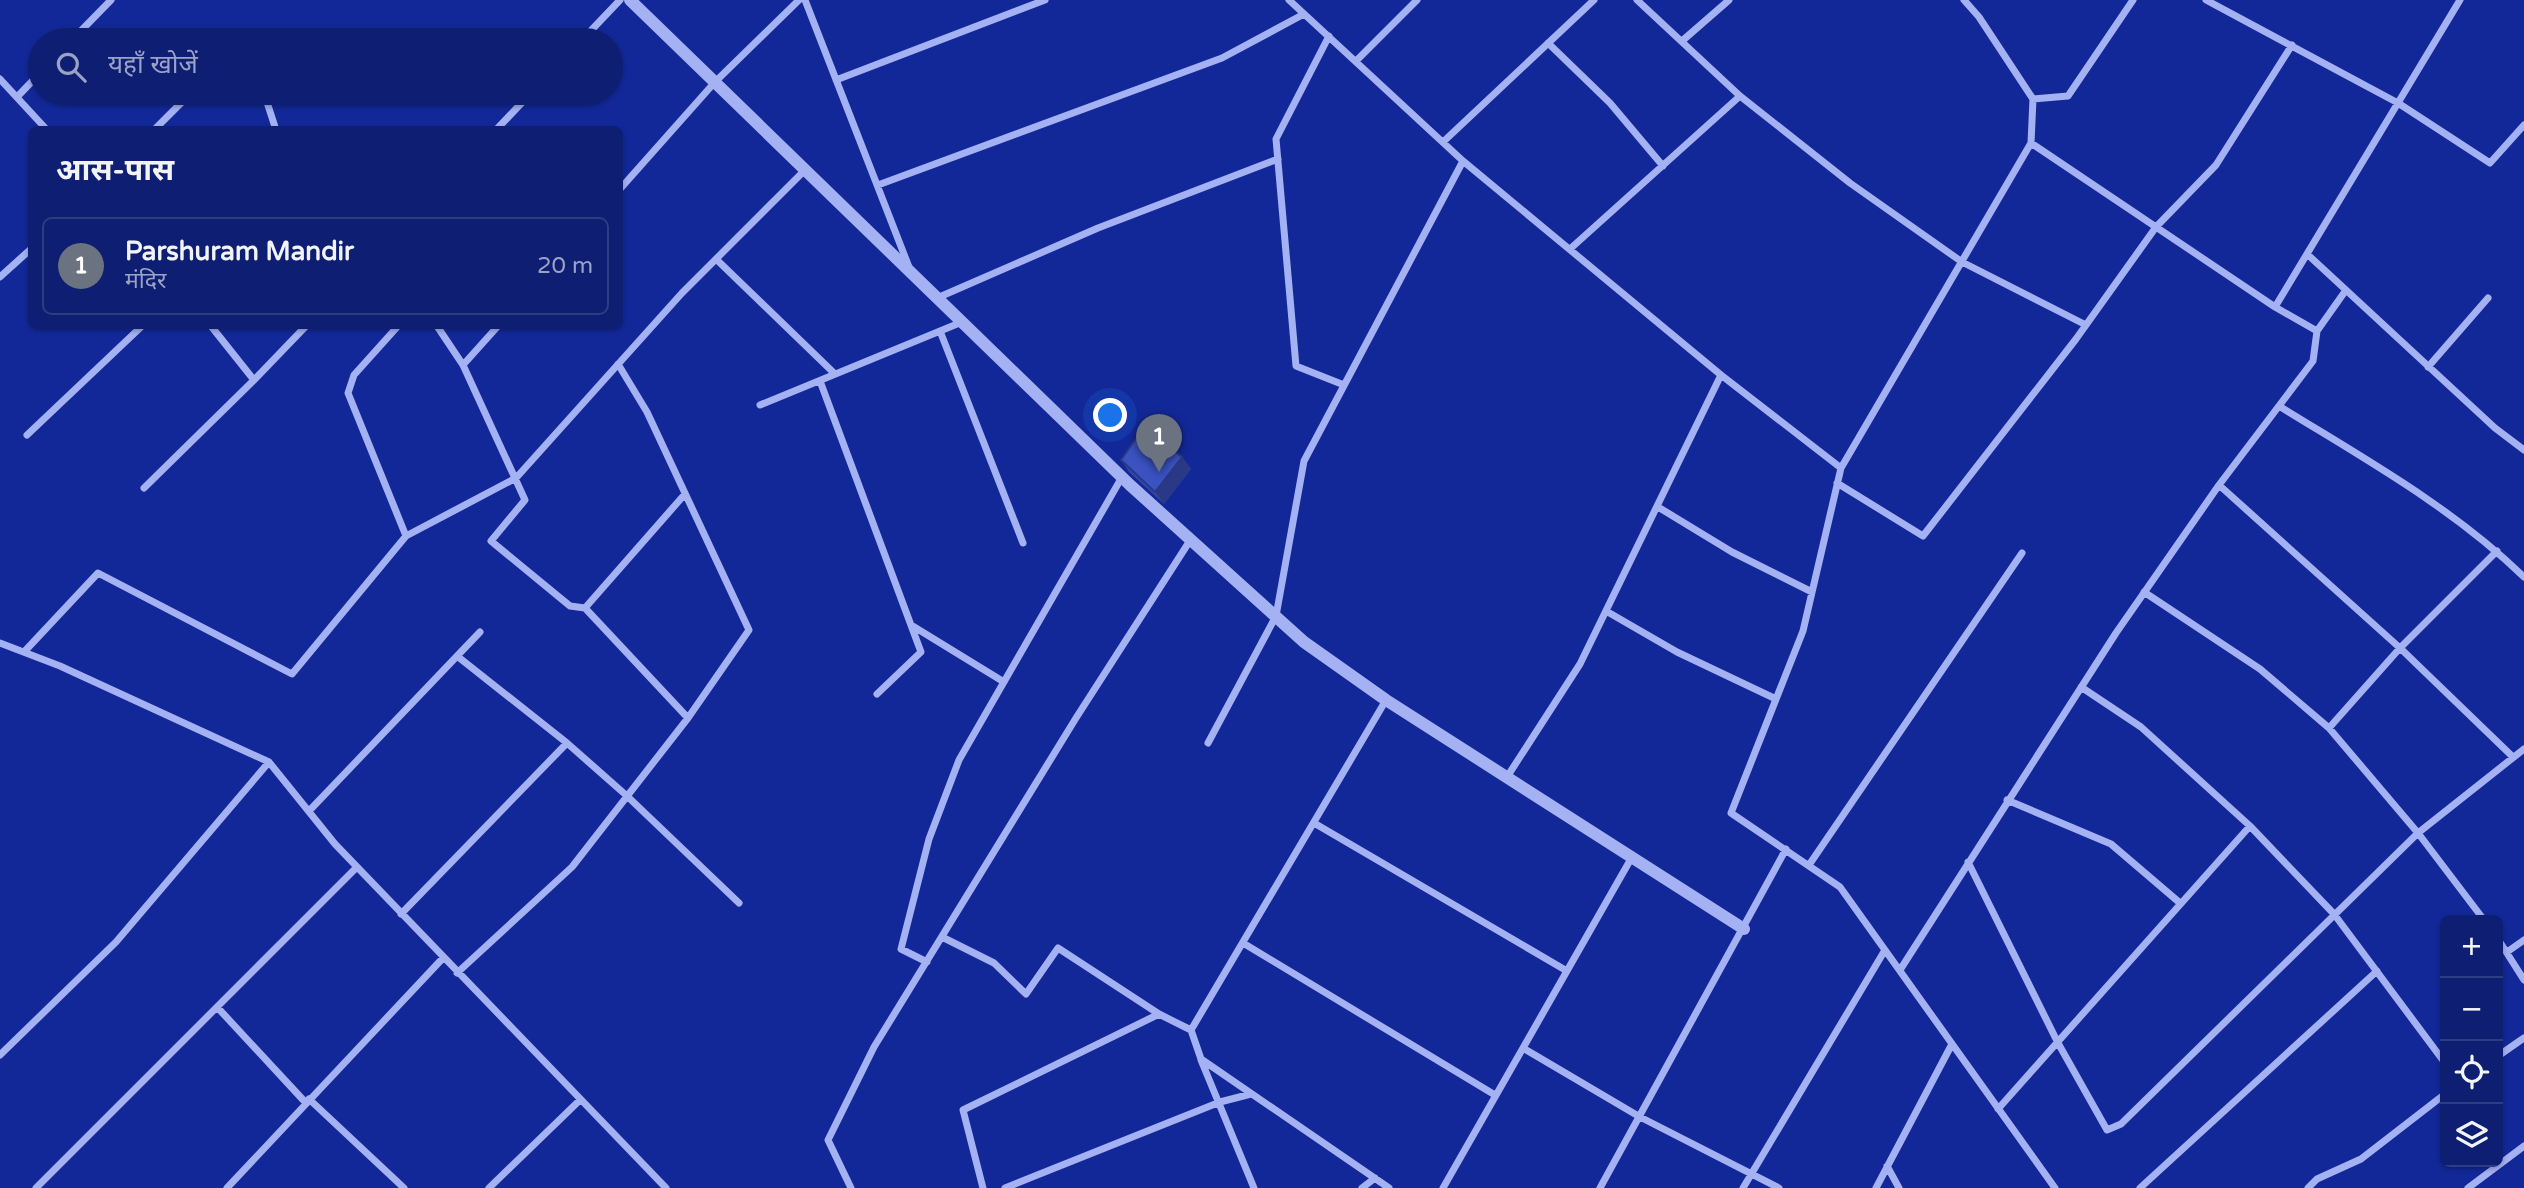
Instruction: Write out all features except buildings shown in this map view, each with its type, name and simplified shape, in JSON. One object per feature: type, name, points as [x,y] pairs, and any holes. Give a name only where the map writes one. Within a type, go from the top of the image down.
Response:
[{"type":"street","points":[[84,28],[111,0]]},
{"type":"street","points":[[594,28],[621,0]]},
{"type":"street","points":[[629,0],[1122,477],[1304,642],[1386,700],[1744,929]]},
{"type":"street","points":[[623,187],[715,82],[799,0]]},
{"type":"street","points":[[805,0],[912,273]]},
{"type":"street","points":[[836,80],[1045,0]]},
{"type":"street","points":[[1289,0],[1463,160],[1721,375],[1841,468]]},
{"type":"street","points":[[1356,61],[1416,0]]},
{"type":"street","points":[[1443,142],[1594,0]]},
{"type":"street","points":[[1637,0],[1740,96],[1850,183],[1962,262],[2086,325]]},
{"type":"street","points":[[1682,41],[1729,0]]},
{"type":"street","points":[[1964,0],[1979,16],[2033,99],[2031,143],[1841,468],[1803,631],[1731,813],[1840,887],[2055,1188]]},
{"type":"street","points":[[2033,99],[2068,96],[2133,0]]},
{"type":"street","points":[[2206,0],[2398,103],[2490,163],[2524,125]]},
{"type":"street","points":[[2275,307],[2460,0]]},
{"type":"street","points":[[877,185],[1222,58],[1304,14]]},
{"type":"street","points":[[1329,36],[1276,139],[1296,366],[1344,385]]},
{"type":"street","points":[[1548,43],[1610,103],[1664,166]]},
{"type":"street","points":[[1837,483],[1923,536],[2086,325],[2156,227],[2216,165],[2292,45]]},
{"type":"street","points":[[0,79],[44,126]]},
{"type":"street","points":[[18,96],[28,86]]},
{"type":"street","points":[[1570,249],[1740,96]]},
{"type":"street","points":[[158,126],[179,105]]},
{"type":"street","points":[[268,105],[275,126]]},
{"type":"street","points":[[500,126],[520,105]]},
{"type":"street","points":[[2031,143],[2275,307],[2317,331]]},
{"type":"street","points":[[937,298],[1098,228],[1278,159]]},
{"type":"street","points":[[1208,743],[1276,616],[1304,461],[1463,160]]},
{"type":"street","points":[[24,652],[98,573],[292,674],[406,536],[516,478],[716,258],[806,170]]},
{"type":"street","points":[[0,277],[28,252]]},
{"type":"street","points":[[2307,254],[2495,428],[2524,450]]},
{"type":"street","points":[[716,258],[835,374]]},
{"type":"street","points":[[1900,970],[2007,800],[2144,592],[2219,485],[2313,361],[2317,331],[2346,290]]},
{"type":"street","points":[[2428,367],[2488,298]]},
{"type":"street","points":[[760,405],[962,322]]},
{"type":"street","points":[[27,435],[139,329]]},
{"type":"street","points":[[213,329],[254,380]]},
{"type":"street","points":[[144,488],[303,329]]},
{"type":"street","points":[[395,329],[354,375],[348,393],[406,536]]},
{"type":"street","points":[[439,329],[463,365],[525,500],[491,541],[570,606],[585,608],[688,718]]},
{"type":"street","points":[[463,365],[495,329]]},
{"type":"street","points":[[940,331],[1023,543]]},
{"type":"street","points":[[457,973],[572,867],[688,718],[749,631],[647,412],[618,365]]},
{"type":"street","points":[[1507,777],[1580,664],[1721,375]]},
{"type":"street","points":[[820,380],[921,652],[877,694]]},
{"type":"street","points":[[2279,406],[2416,490],[2497,551],[2524,576]]},
{"type":"street","points":[[927,962],[901,949],[929,839],[959,760],[1122,477]]},
{"type":"street","points":[[2219,485],[2400,648],[2513,757]]},
{"type":"street","points":[[585,608],[685,494]]},
{"type":"street","points":[[1658,507],[1732,552],[1812,593]]},
{"type":"street","points":[[851,1188],[828,1140],[874,1047],[1076,718],[1191,539]]},
{"type":"street","points":[[2329,728],[2400,648],[2497,551]]},
{"type":"street","points":[[1809,865],[2022,553]]},
{"type":"street","points":[[2144,592],[2260,669],[2329,728],[2418,833],[2480,915]]},
{"type":"street","points":[[1606,611],[1677,652],[1776,699]]},
{"type":"street","points":[[911,624],[1004,682]]},
{"type":"street","points":[[309,811],[480,632]]},
{"type":"street","points":[[0,643],[60,666],[269,762],[357,867],[666,1188]]},
{"type":"street","points":[[457,656],[567,743],[739,903]]},
{"type":"street","points":[[2081,687],[2141,727],[2250,826],[2334,914],[2440,1056]]},
{"type":"street","points":[[1191,1030],[1386,700]]},
{"type":"street","points":[[401,914],[567,743]]},
{"type":"street","points":[[1968,862],[2058,1043],[2107,1130],[2122,1124],[2418,833],[2524,749]]},
{"type":"street","points":[[0,1055],[116,942],[269,762]]},
{"type":"street","points":[[2007,800],[2111,844],[2180,903]]},
{"type":"street","points":[[1314,823],[1567,971]]},
{"type":"street","points":[[1998,1109],[2250,826]]},
{"type":"street","points":[[1600,1188],[1786,849]]},
{"type":"street","points":[[1443,1188],[1632,857]]},
{"type":"street","points":[[36,1188],[357,867]]},
{"type":"street","points":[[942,937],[994,963],[1026,994],[1058,948],[1159,1014],[1191,1030],[1200,1059],[1254,1188]]},
{"type":"street","points":[[2508,952],[2524,940]]},
{"type":"street","points":[[1243,943],[1496,1095]]},
{"type":"street","points":[[2503,946],[2524,980]]},
{"type":"street","points":[[1743,1188],[1885,950]]},
{"type":"street","points":[[227,1188],[443,958]]},
{"type":"street","points":[[2140,1188],[2377,971]]},
{"type":"street","points":[[217,1007],[308,1101],[404,1188]]},
{"type":"street","points":[[983,1188],[963,1110],[1159,1014]]},
{"type":"street","points":[[2503,1053],[2524,1038]]},
{"type":"street","points":[[1876,1188],[1952,1044]]},
{"type":"street","points":[[1523,1048],[1640,1117],[1779,1188]]},
{"type":"street","points":[[1200,1059],[1389,1188]]},
{"type":"street","points":[[1005,1188],[1219,1103],[1251,1094]]},
{"type":"street","points":[[2308,1188],[2318,1179],[2361,1159],[2440,1098]]},
{"type":"street","points":[[489,1188],[580,1100]]},
{"type":"street","points":[[2468,1188],[2524,1146]]},
{"type":"street","points":[[1887,1166],[1899,1188]]},
{"type":"street","points":[[1362,1188],[1375,1178]]},
{"type":"place","name":"Parshuram Mandir","points":[[1159,472]]}]
